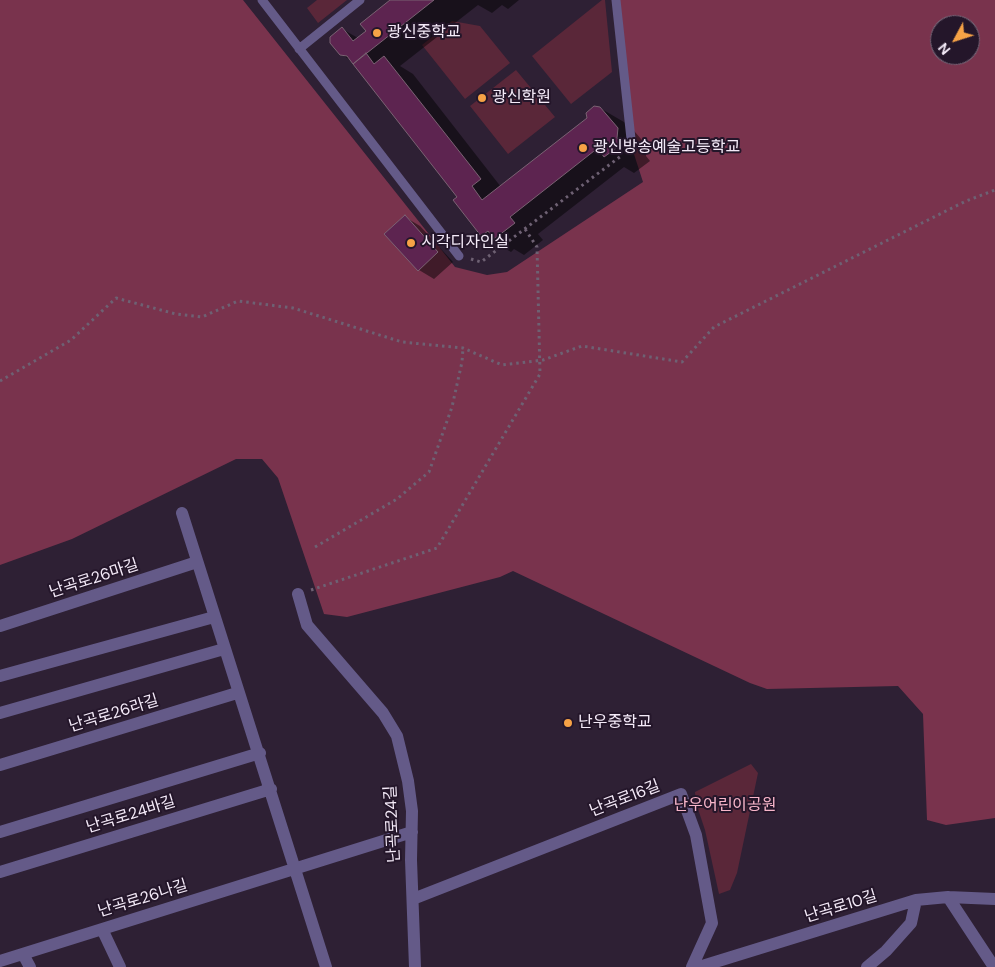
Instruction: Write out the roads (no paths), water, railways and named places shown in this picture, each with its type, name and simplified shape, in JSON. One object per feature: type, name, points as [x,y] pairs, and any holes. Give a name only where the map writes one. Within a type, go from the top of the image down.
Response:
[{"type":"street","points":[[182,513],[237,693],[260,753],[326,967]]},
{"type":"street","name":"난곡로26마길","points":[[0,626],[197,562]]},
{"type":"street","name":"난곡로24길","points":[[298,594],[307,625],[383,713],[396,736],[408,781],[412,811],[415,967]]},
{"type":"street","points":[[0,676],[214,617]]},
{"type":"street","points":[[0,713],[224,649]]},
{"type":"street","name":"난곡로26라길","points":[[0,765],[237,693]]},
{"type":"street","name":"난곡로24바길","points":[[0,832],[260,753]]},
{"type":"street","name":"난곡로24바길","points":[[0,872],[271,789]]},
{"type":"street","name":"난곡로16길","points":[[413,899],[681,794],[696,835],[712,923],[692,967]]},
{"type":"street","points":[[296,868],[412,832]]},
{"type":"street","name":"난곡로26나길","points":[[0,961],[296,868]]},
{"type":"street","points":[[948,897],[994,967]]},
{"type":"street","name":"난곡로10길","points":[[699,967],[916,900],[948,897],[995,899]]},
{"type":"street","points":[[867,967],[886,951],[910,923],[916,900]]},
{"type":"street","points":[[102,929],[120,967]]},
{"type":"street","points":[[23,954],[30,967]]},
{"type":"lane","points":[[262,0],[458,256]]},
{"type":"lane","points":[[299,49],[360,0]]},
{"type":"lane","points":[[616,0],[632,148]]},
{"type":"place","name":"광신중학교","points":[[377,33]]},
{"type":"place","name":"광신학원","points":[[482,98]]},
{"type":"place","name":"광신방송예술고등학교","points":[[583,148]]},
{"type":"place","name":"시각디자인실","points":[[411,243]]},
{"type":"place","name":"난우중학교","points":[[568,723]]},
{"type":"park label","name":"난우어린이공원","points":[[725,806]]}]
